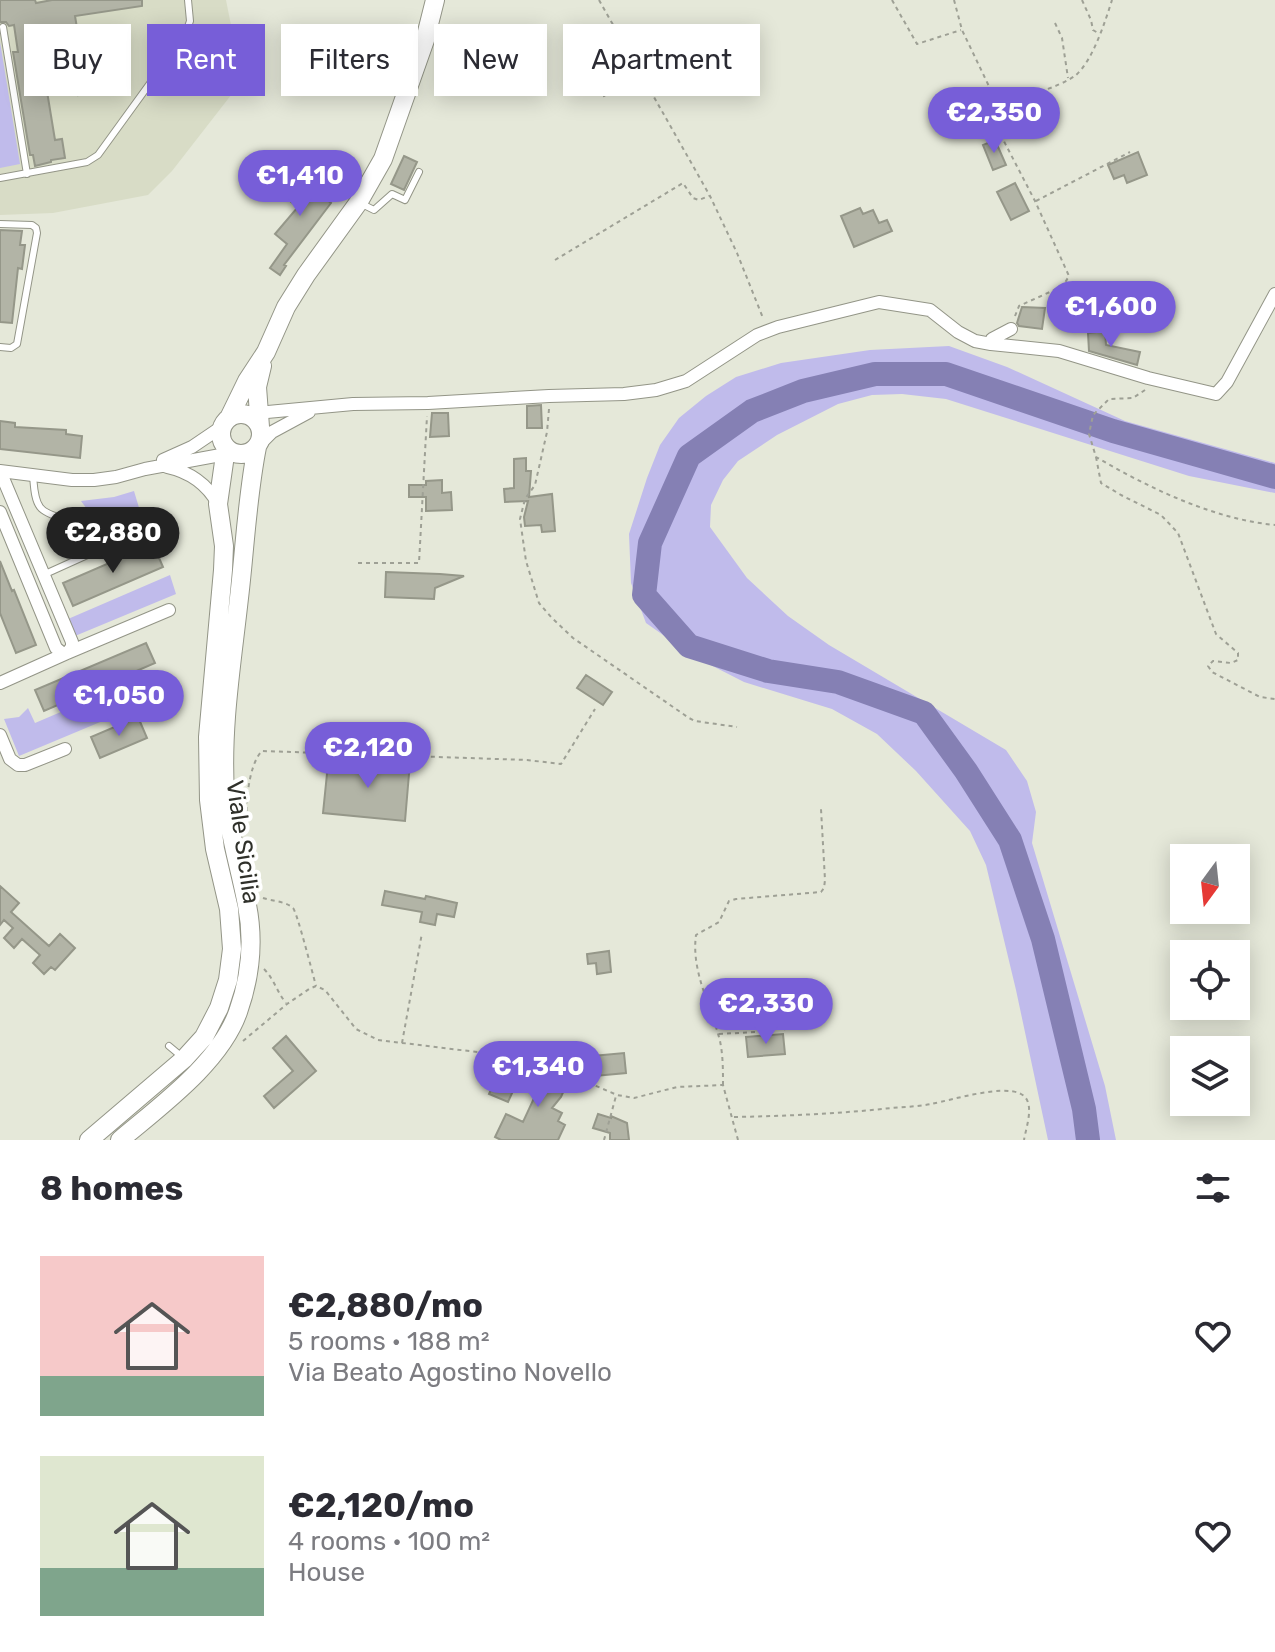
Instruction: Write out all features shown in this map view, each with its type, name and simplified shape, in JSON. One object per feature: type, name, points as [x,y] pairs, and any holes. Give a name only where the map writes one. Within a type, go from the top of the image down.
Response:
[{"type":"main road","points":[[229,452],[247,454],[247,381],[266,352],[293,296],[358,203],[383,159],[425,40],[435,0]]},
{"type":"main road","points":[[247,427],[266,352]]},
{"type":"main road","name":"Viale Sicilia","points":[[89,1140],[177,1052],[204,1037],[219,1008],[228,980],[232,949],[229,909],[215,849],[209,800],[208,737],[223,570],[224,546],[218,504],[229,452],[221,437],[247,427],[249,497],[224,738],[232,844],[248,906],[250,953],[246,984],[237,1016],[220,1048],[120,1140]]},
{"type":"street","points":[[145,469],[192,447],[247,427],[320,407],[656,390],[686,381],[768,330],[879,302],[930,310],[975,341],[1059,351],[1148,378],[1216,394],[1227,382],[1275,294]]},
{"type":"street","points":[[991,344],[992,339],[1011,329]]},
{"type":"street","points":[[247,427],[272,432],[320,407]]},
{"type":"street","points":[[0,471],[94,480],[229,452]]},
{"type":"street","points":[[160,466],[195,478],[208,489],[218,504]]},
{"type":"street","points":[[0,471],[72,642],[67,653]]},
{"type":"street","points":[[0,512],[56,648],[67,653]]},
{"type":"street","points":[[0,683],[169,610]]},
{"type":"street","points":[[0,735],[10,759],[18,765],[65,749]]},
{"type":"lane","points":[[0,178],[87,162],[98,155],[185,35],[190,21],[188,0]]},
{"type":"lane","points":[[3,27],[27,174]]},
{"type":"lane","points":[[358,203],[374,210],[392,194],[405,200],[419,172]]},
{"type":"lane","points":[[0,224],[32,225],[37,233],[17,344],[11,348],[0,347]]},
{"type":"lane","points":[[33,476],[38,505],[44,511],[95,526],[109,546]]},
{"type":"lane","points":[[43,575],[158,523]]},
{"type":"path","points":[[599,0],[710,196],[768,330]]},
{"type":"path","points":[[892,0],[917,44],[962,30]]},
{"type":"path","points":[[954,0],[962,30],[998,105],[995,124],[1069,276],[1063,286],[1019,306],[1011,329]]},
{"type":"path","points":[[1082,0],[1093,30],[1099,34]]},
{"type":"path","points":[[998,105],[1045,89],[1076,74],[1087,61],[1112,0]]},
{"type":"path","points":[[1055,23],[1062,38],[1069,79]]},
{"type":"path","points":[[1035,201],[1130,152]]},
{"type":"path","points":[[555,260],[683,183],[693,198],[699,200],[710,196]]},
{"type":"path","points":[[1148,378],[1145,391],[1133,398],[1109,399],[1093,415],[1089,434],[1101,483],[1161,515],[1178,533],[1216,634],[1238,653],[1238,660],[1231,663],[1213,661],[1208,666],[1212,672],[1260,697],[1275,699]]},
{"type":"path","points":[[549,396],[547,432],[535,485],[525,499],[520,519],[526,561],[539,603],[573,638],[689,718],[737,727]]},
{"type":"path","points":[[358,563],[419,563],[428,403]]},
{"type":"path","points":[[1096,457],[1122,473],[1200,508],[1250,522],[1275,525]]},
{"type":"path","points":[[248,829],[246,803],[257,755],[262,751],[527,760],[561,764],[595,709]]},
{"type":"path","points":[[738,1140],[723,1085],[724,1064],[718,1034],[697,970],[696,935],[719,922],[729,901],[821,892],[825,880],[821,809]]},
{"type":"path","points":[[260,897],[292,906],[298,914],[316,986]]},
{"type":"path","points":[[402,1044],[422,933]]},
{"type":"path","points":[[250,953],[272,977],[277,992],[287,1004]]},
{"type":"path","points":[[220,1048],[236,1046],[287,1004],[316,986],[325,990],[356,1029],[378,1040],[535,1062],[617,1095],[634,1098],[677,1087],[723,1085]]},
{"type":"path","points":[[718,1034],[775,1031]]},
{"type":"path","points":[[733,1117],[833,1114],[930,1104],[966,1095],[1008,1091],[1019,1093],[1029,1102],[1024,1140]]},
{"type":"path","points":[[604,1140],[617,1095]]},
{"type":"shaded area","points":[[0,0],[226,0],[231,24],[147,24],[147,96],[230,96],[172,171],[148,195],[53,213],[0,215]]},
{"type":"shaded area","points":[[0,42],[20,164],[0,168]]},
{"type":"shaded area","points":[[949,346],[1007,367],[1125,421],[1275,463],[1275,493],[1189,476],[946,399],[902,394],[872,395],[838,404],[777,435],[738,461],[723,480],[711,505],[710,527],[747,578],[788,616],[829,645],[1006,750],[1027,781],[1036,812],[1032,843],[1105,1086],[1116,1140],[1048,1140],[986,865],[970,831],[916,771],[877,734],[832,709],[744,682],[693,656],[646,623],[631,583],[629,534],[660,445],[679,418],[706,396],[736,377],[781,363],[870,350]]},
{"type":"shaded area","points":[[134,491],[143,521],[107,536],[81,501],[114,497]]},
{"type":"shaded area","points":[[170,575],[176,594],[75,636],[68,619]]},
{"type":"shaded area","points":[[150,674],[160,697],[19,756],[4,719],[19,717],[28,708],[35,723]]},
{"type":"building","points":[[0,0],[35,0],[36,3],[52,0],[142,0],[142,6],[75,16],[76,24],[24,24],[24,96],[48,96],[55,140],[62,139],[65,158],[35,166],[33,155],[30,155],[13,52],[18,52],[14,25],[0,22]]},
{"type":"building","points":[[995,140],[1006,165],[993,170],[983,145]]},
{"type":"building","points":[[1138,152],[1147,175],[1127,183],[1124,175],[1114,179],[1108,165]]},
{"type":"building","points":[[404,156],[417,162],[404,190],[391,184]]},
{"type":"building","points":[[305,171],[319,181],[313,189],[331,203],[284,265],[280,275],[270,268],[287,244],[275,234],[298,207],[285,197]]},
{"type":"building","points":[[1015,183],[1029,211],[1011,220],[997,192]]},
{"type":"building","points":[[860,208],[863,214],[873,210],[879,223],[887,220],[892,231],[854,247],[841,216]]},
{"type":"building","points":[[0,230],[22,231],[20,245],[25,245],[22,269],[18,268],[12,323],[0,322]]},
{"type":"building","points":[[1022,307],[1045,308],[1042,329],[1019,326],[1017,323]]},
{"type":"building","points":[[1105,331],[1106,345],[1140,352],[1137,365],[1089,351],[1088,333]]},
{"type":"building","points":[[541,405],[542,428],[527,428],[527,406]]},
{"type":"building","points":[[432,413],[448,413],[449,436],[430,437]]},
{"type":"building","points":[[0,421],[15,423],[15,427],[66,430],[66,434],[82,436],[80,458],[0,449]]},
{"type":"building","points":[[526,458],[526,471],[531,471],[529,497],[552,494],[555,531],[542,532],[541,525],[525,526],[528,501],[505,502],[504,489],[514,488],[514,459]]},
{"type":"building","points":[[442,480],[442,493],[451,492],[452,510],[426,511],[426,497],[409,497],[409,485],[426,485],[426,481]]},
{"type":"building","points":[[153,544],[163,567],[73,606],[63,583]]},
{"type":"building","points":[[0,561],[36,645],[16,653],[0,613]]},
{"type":"building","points":[[386,572],[464,576],[435,588],[434,599],[385,597]]},
{"type":"building","points":[[146,643],[155,663],[44,711],[35,690]]},
{"type":"building","points":[[586,675],[612,692],[603,705],[577,688]]},
{"type":"building","points":[[138,717],[147,738],[100,758],[91,737]]},
{"type":"building","points":[[378,759],[410,762],[405,821],[323,813],[328,764],[377,768]]},
{"type":"building","points":[[0,886],[19,903],[11,912],[49,946],[60,934],[75,948],[55,970],[51,967],[44,974],[33,963],[40,955],[22,939],[14,948],[4,938],[13,928],[4,920],[0,925]]},
{"type":"building","points":[[385,891],[457,903],[454,917],[437,914],[435,925],[420,922],[422,912],[382,905]]},
{"type":"building","points":[[609,951],[611,972],[597,974],[596,963],[588,964],[587,954]]},
{"type":"building","points":[[803,1004],[806,1026],[785,1029],[782,1007]]},
{"type":"building","points":[[783,1034],[785,1054],[748,1057],[746,1037]]},
{"type":"building","points":[[286,1036],[316,1071],[274,1108],[264,1096],[293,1071],[273,1048]]},
{"type":"building","points":[[624,1053],[626,1073],[595,1076],[593,1056]]},
{"type":"building","points":[[528,1064],[569,1079],[552,1108],[562,1113],[558,1121],[565,1125],[558,1140],[501,1140],[495,1137],[506,1114],[523,1122],[536,1094],[521,1090]]},
{"type":"building","points":[[499,1072],[518,1080],[508,1102],[489,1094]]},
{"type":"building","points":[[598,1114],[627,1123],[629,1140],[610,1140],[610,1133],[593,1128]]},
{"type":"waterway","points":[[1088,1140],[1084,1109],[1043,939],[1010,840],[924,713],[838,682],[768,671],[689,646],[644,595],[650,543],[689,456],[752,411],[803,391],[875,374],[946,374],[1113,431],[1275,477]]}]
